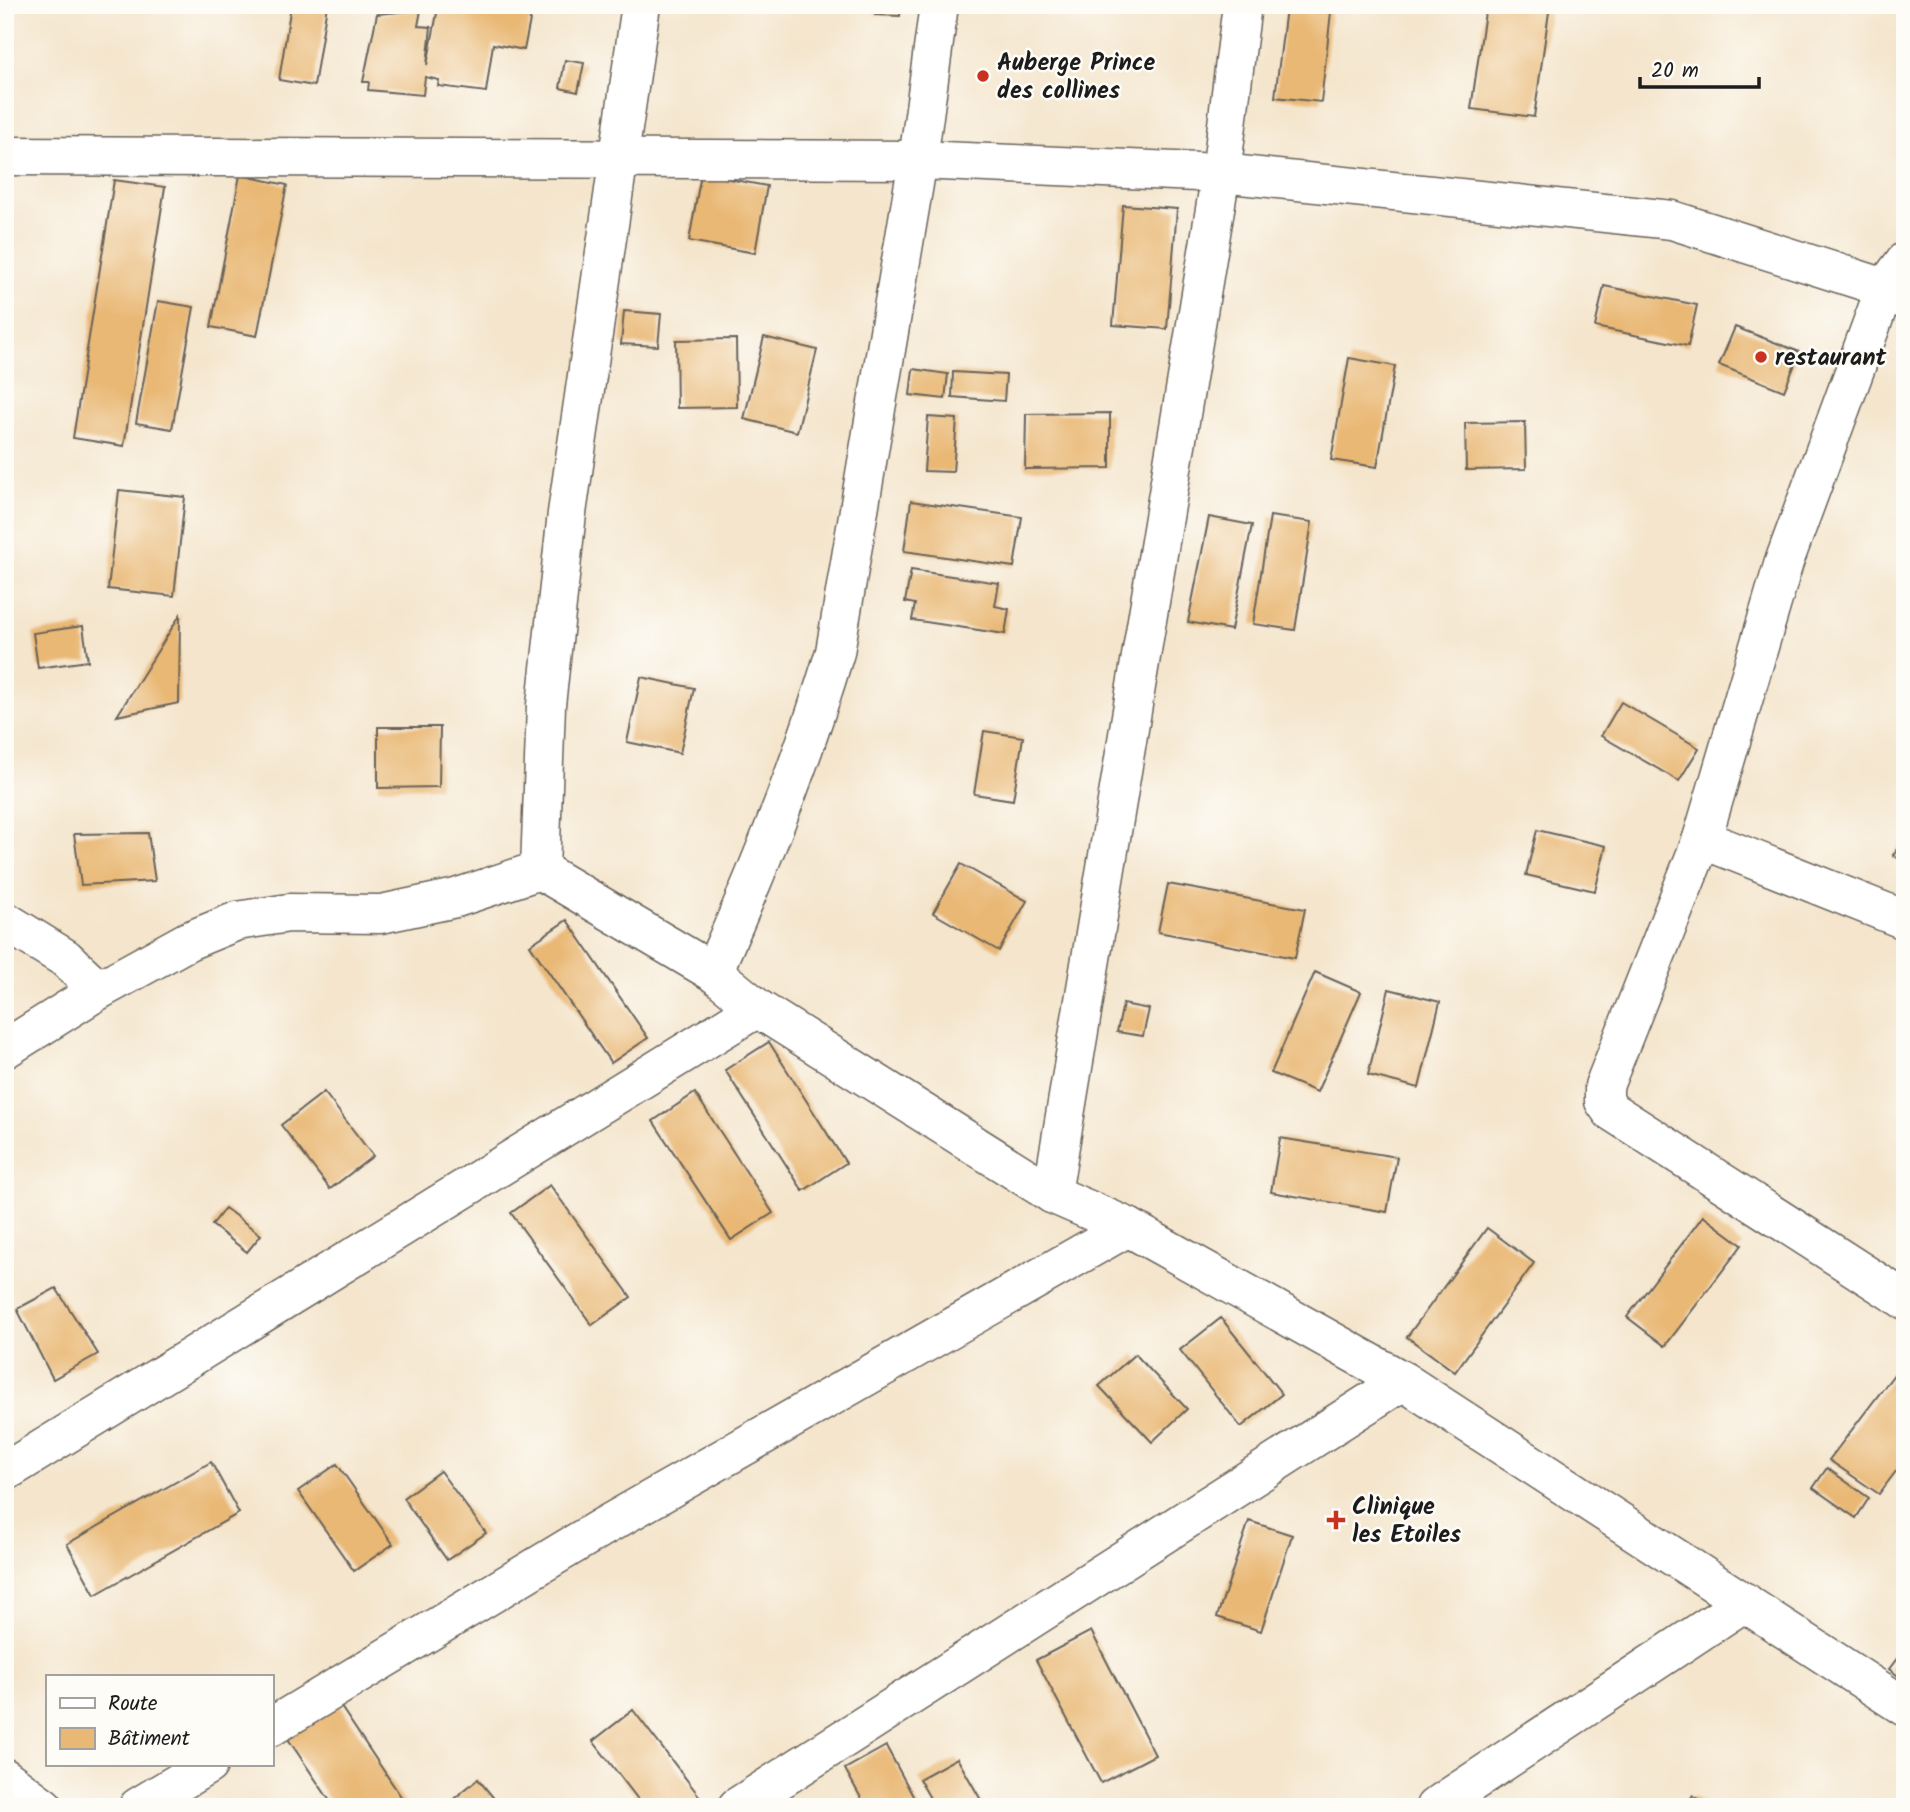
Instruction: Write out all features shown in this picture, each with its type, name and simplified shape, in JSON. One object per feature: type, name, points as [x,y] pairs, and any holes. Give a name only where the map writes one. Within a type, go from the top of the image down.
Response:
[{"type":"street","points":[[540,870],[546,705],[565,526],[641,5]]},
{"type":"street","points":[[713,972],[754,881],[813,725],[835,652],[918,160],[939,5]]},
{"type":"street","points":[[1052,1194],[1221,173],[1242,5]]},
{"type":"street","points":[[5,156],[918,160],[1221,173],[1672,220],[1898,283],[1784,562],[1702,839],[1604,1086],[1604,1101],[1611,1111],[1905,1300]]},
{"type":"street","points":[[1702,839],[1905,920]]},
{"type":"street","points":[[5,1049],[99,990],[188,941],[237,921],[289,913],[381,914],[456,898],[540,870],[713,972],[757,1008],[1052,1194],[1128,1227],[1402,1381],[1905,1707]]},
{"type":"street","points":[[5,921],[65,958],[99,990]]},
{"type":"street","points":[[5,1472],[757,1008]]},
{"type":"street","points":[[273,1726],[601,1528],[1128,1227]]},
{"type":"street","points":[[737,1807],[1402,1381]]},
{"type":"street","points":[[1435,1807],[1745,1602]]},
{"type":"street","points":[[138,1807],[206,1766]]},
{"type":"street","points":[[5,1778],[44,1807]]},
{"type":"building","points":[[291,5],[327,5],[314,86],[279,80]]},
{"type":"building","points":[[450,5],[533,5],[524,50],[493,44],[486,92],[438,86],[439,80],[425,77],[423,95],[368,90],[369,82],[363,82],[377,14],[421,10],[418,26],[431,27],[427,65],[438,8],[449,10]]},
{"type":"building","points":[[875,5],[901,5],[900,16],[875,15]]},
{"type":"building","points":[[1486,5],[1550,5],[1534,117],[1471,109]]},
{"type":"building","points":[[1286,8],[1331,12],[1321,102],[1275,97]]},
{"type":"building","points":[[565,60],[584,63],[578,92],[560,88]]},
{"type":"building","points":[[701,174],[767,186],[755,253],[689,241]]},
{"type":"building","points":[[240,175],[287,185],[257,336],[211,327]]},
{"type":"building","points":[[114,180],[165,187],[124,446],[73,438]]},
{"type":"building","points":[[1123,205],[1177,209],[1167,329],[1113,325]]},
{"type":"building","points":[[1604,286],[1697,305],[1688,346],[1595,327]]},
{"type":"building","points":[[158,301],[194,307],[172,429],[136,423]]},
{"type":"building","points":[[624,311],[661,314],[658,346],[621,344]]},
{"type":"building","points":[[1735,327],[1800,352],[1784,391],[1719,365]]},
{"type":"building","points":[[764,337],[817,350],[797,432],[744,419]]},
{"type":"building","points":[[736,339],[737,407],[677,408],[676,340]]},
{"type":"building","points":[[1349,358],[1395,366],[1377,467],[1331,460]]},
{"type":"building","points":[[913,369],[948,374],[945,399],[910,395]]},
{"type":"building","points":[[953,372],[1006,375],[1004,401],[952,397]]},
{"type":"building","points":[[1110,413],[1110,468],[1025,469],[1026,414]]},
{"type":"building","points":[[928,417],[957,419],[953,472],[924,471]]},
{"type":"building","points":[[1525,422],[1526,469],[1466,470],[1465,423]]},
{"type":"building","points":[[119,490],[185,497],[174,596],[108,589]]},
{"type":"building","points":[[911,501],[1022,517],[1014,567],[904,551]]},
{"type":"building","points":[[1270,516],[1312,522],[1295,630],[1253,624]]},
{"type":"building","points":[[1209,517],[1252,525],[1231,630],[1188,622]]},
{"type":"building","points":[[911,570],[999,583],[995,606],[1009,609],[1005,634],[912,620],[915,604],[905,602]]},
{"type":"building","points":[[180,615],[179,703],[117,716]]},
{"type":"building","points":[[83,626],[88,661],[38,668],[33,633]]},
{"type":"building","points":[[641,677],[694,688],[680,753],[627,742]]},
{"type":"building","points":[[1621,702],[1699,748],[1679,781],[1601,736]]},
{"type":"building","points":[[378,727],[440,727],[439,787],[378,788]]},
{"type":"building","points":[[984,731],[1023,737],[1013,800],[974,794]]},
{"type":"building","points":[[1537,830],[1606,846],[1595,891],[1526,875]]},
{"type":"building","points":[[148,833],[155,881],[81,885],[74,834]]},
{"type":"building","points":[[1905,838],[1905,863],[1893,855]]},
{"type":"building","points":[[961,864],[1027,901],[999,951],[933,913]]},
{"type":"building","points":[[1168,884],[1305,909],[1295,958],[1158,932]]},
{"type":"building","points":[[567,920],[648,1038],[611,1063],[530,945]]},
{"type":"building","points":[[1315,972],[1361,992],[1317,1092],[1271,1073]]},
{"type":"building","points":[[1389,989],[1440,1002],[1419,1088],[1368,1075]]},
{"type":"building","points":[[1123,1004],[1149,1009],[1143,1036],[1117,1032]]},
{"type":"building","points":[[769,1042],[846,1163],[803,1191],[725,1070]]},
{"type":"building","points":[[324,1092],[373,1156],[330,1189],[281,1125]]},
{"type":"building","points":[[695,1093],[773,1213],[731,1240],[653,1121]]},
{"type":"building","points":[[1280,1138],[1397,1157],[1387,1212],[1271,1192]]},
{"type":"building","points":[[550,1185],[631,1297],[592,1325],[511,1213]]},
{"type":"building","points":[[225,1208],[261,1235],[247,1252],[212,1225]]},
{"type":"building","points":[[1703,1216],[1742,1245],[1665,1346],[1627,1317]]},
{"type":"building","points":[[1487,1228],[1534,1263],[1455,1372],[1407,1337]]},
{"type":"building","points":[[56,1288],[98,1354],[53,1379],[17,1309]]},
{"type":"building","points":[[1221,1318],[1282,1394],[1241,1427],[1180,1350]]},
{"type":"building","points":[[1135,1354],[1187,1409],[1152,1442],[1099,1386]]},
{"type":"building","points":[[1905,1360],[1905,1459],[1879,1494],[1829,1460]]},
{"type":"building","points":[[211,1462],[239,1513],[95,1595],[67,1544]]},
{"type":"building","points":[[337,1464],[393,1544],[354,1571],[298,1491]]},
{"type":"building","points":[[1827,1468],[1869,1498],[1856,1518],[1813,1488]]},
{"type":"building","points":[[440,1471],[486,1533],[447,1560],[403,1498]]},
{"type":"building","points":[[1249,1521],[1292,1535],[1261,1631],[1217,1617]]},
{"type":"building","points":[[1091,1631],[1155,1755],[1101,1783],[1036,1660]]},
{"type":"building","points":[[1905,1648],[1905,1681],[1889,1669]]},
{"type":"building","points":[[331,1692],[408,1807],[334,1807],[280,1727]]},
{"type":"building","points":[[633,1710],[700,1797],[687,1807],[644,1807],[593,1741]]},
{"type":"building","points":[[886,1746],[919,1807],[866,1807],[845,1769]]},
{"type":"building","points":[[957,1758],[985,1807],[935,1807],[919,1779]]},
{"type":"building","points":[[478,1779],[501,1807],[444,1807]]},
{"type":"building","points":[[1693,1795],[1711,1807],[1685,1807]]},
{"type":"place","name":"Auberge Prince des collines","points":[[983,76]]},
{"type":"place","name":"restaurant","points":[[1761,357]]},
{"type":"place","name":"Clinique les Etoiles","points":[[1336,1520]]}]
